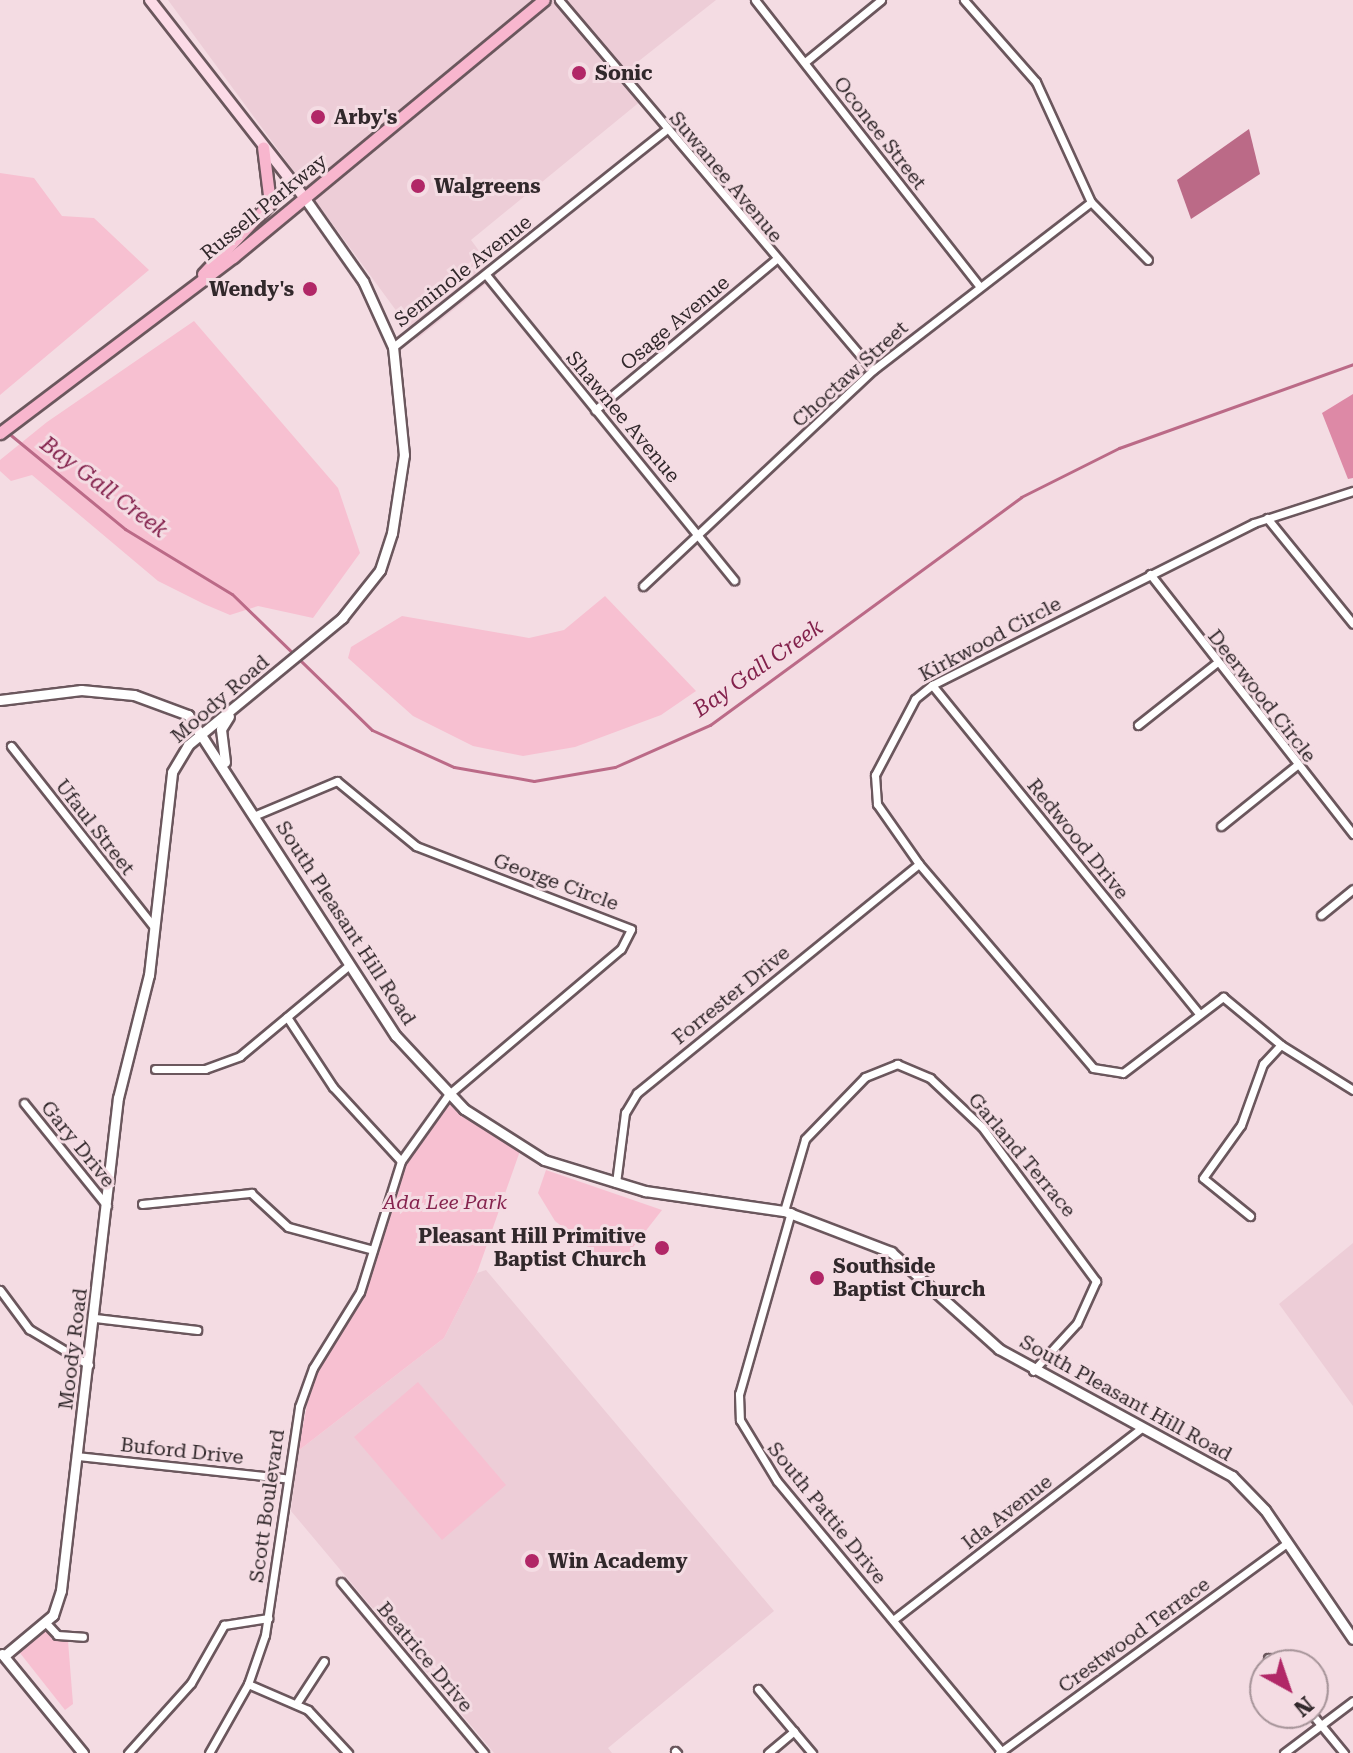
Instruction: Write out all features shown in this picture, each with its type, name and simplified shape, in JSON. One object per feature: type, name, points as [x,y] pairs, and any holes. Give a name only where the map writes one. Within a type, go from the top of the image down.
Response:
[{"type":"main road","name":"Moody Road","points":[[150,0],[304,197]]},
{"type":"main road","name":"Russell Parkway","points":[[0,433],[39,400],[189,290],[544,0]]},
{"type":"main road","points":[[189,290],[270,203],[263,147]]},
{"type":"street","name":"Suwanee Avenue","points":[[559,0],[665,131],[873,370]]},
{"type":"street","name":"Oconee Street","points":[[755,0],[979,286]]},
{"type":"street","points":[[805,62],[881,0]]},
{"type":"street","points":[[964,0],[1036,82],[1091,202],[1148,260]]},
{"type":"street","name":"Seminole Avenue","points":[[393,347],[487,276],[665,131]]},
{"type":"street","name":"Moody Road","points":[[1,1655],[46,1623],[61,1590],[95,1318],[118,1098],[154,927],[167,787],[179,757],[202,733],[325,634],[380,570],[392,533],[404,455],[393,347],[363,281],[304,197]]},
{"type":"street","name":"Choctaw Street","points":[[643,586],[701,535],[873,370],[1091,202]]},
{"type":"street","name":"Osage Avenue","points":[[595,410],[775,260]]},
{"type":"street","name":"Shawnee Avenue","points":[[487,276],[701,535],[734,580]]},
{"type":"street","name":"Kirkwood Circle","points":[[1199,1013],[1123,1073],[1093,1068],[919,864],[877,804],[875,775],[915,699],[932,685],[1267,518],[1353,491]]},
{"type":"street","points":[[1267,518],[1353,624]]},
{"type":"street","name":"Deerwood Circle","points":[[1150,574],[1215,664],[1353,834]]},
{"type":"street","points":[[1138,725],[1215,664]]},
{"type":"street","name":"Redwood Drive","points":[[932,685],[1199,1013]]},
{"type":"street","name":"South Pleasant Hill Road","points":[[0,700],[81,690],[134,695],[173,705],[202,733],[225,765],[348,966],[448,1095],[516,1146],[616,1183],[788,1212],[891,1252],[1033,1371],[1232,1476],[1287,1543],[1353,1639]]},
{"type":"street","points":[[225,765],[221,729],[238,704]]},
{"type":"street","name":"Ufaul Street","points":[[11,746],[154,927]]},
{"type":"street","points":[[1221,826],[1297,765]]},
{"type":"street","name":"George Circle","points":[[256,815],[337,781],[416,846],[631,929],[621,949],[448,1095]]},
{"type":"street","name":"Forrester Drive","points":[[616,1183],[625,1113],[637,1093],[919,864]]},
{"type":"street","points":[[1321,915],[1353,889]]},
{"type":"street","points":[[155,1069],[220,1066],[287,1017],[348,966]]},
{"type":"street","points":[[1199,1013],[1223,997],[1281,1045],[1353,1090]]},
{"type":"street","points":[[287,1017],[333,1087],[401,1161]]},
{"type":"street","points":[[1250,1216],[1203,1178],[1241,1125],[1263,1064],[1281,1045]]},
{"type":"street","name":"Garland Terrace","points":[[788,1212],[805,1139],[865,1077],[897,1064],[930,1078],[982,1127],[1096,1281],[1077,1323],[1033,1371]]},
{"type":"street","name":"Scott Boulevard","points":[[209,1753],[248,1684],[268,1618],[284,1478],[313,1368],[360,1292],[401,1161],[448,1095]]},
{"type":"street","name":"Gary Drive","points":[[24,1103],[107,1206]]},
{"type":"street","points":[[142,1204],[251,1193],[288,1227],[373,1250]]},
{"type":"street","name":"South Pattie Drive","points":[[788,1212],[739,1394],[740,1420],[777,1481],[1000,1752]]},
{"type":"street","points":[[0,1290],[29,1329],[89,1365]]},
{"type":"street","points":[[95,1318],[197,1330]]},
{"type":"street","name":"Ida Avenue","points":[[893,1620],[1140,1429]]},
{"type":"street","name":"Buford Drive","points":[[77,1456],[284,1478]]},
{"type":"street","name":"Crestwood Terrace","points":[[1000,1752],[1287,1543]]},
{"type":"street","name":"Beatrice Drive","points":[[341,1582],[484,1753]]},
{"type":"street","points":[[128,1753],[191,1683],[224,1625],[268,1618]]},
{"type":"street","points":[[46,1623],[57,1635],[83,1637]]},
{"type":"street","points":[[1,1655],[83,1753]]},
{"type":"street","points":[[296,1704],[324,1661]]},
{"type":"street","points":[[248,1684],[296,1704],[348,1753]]},
{"type":"street","points":[[758,1689],[812,1753]]},
{"type":"street","points":[[1329,1720],[1353,1701]]},
{"type":"street","points":[[1284,1753],[1317,1729]]},
{"type":"street","points":[[1324,1729],[1344,1753]]},
{"type":"street","points":[[768,1753],[794,1731]]},
{"type":"shaded area","points":[[168,0],[716,0],[630,68],[647,96],[471,240],[497,275],[417,339]]},
{"type":"shaded area","points":[[1249,129],[1260,174],[1191,219],[1177,180]]},
{"type":"shaded area","points":[[1353,394],[1353,478],[1348,479],[1322,413]]},
{"type":"shaded area","points":[[1353,1243],[1353,1406],[1279,1304]]},
{"type":"shaded area","name":"Win Academy","points":[[486,1270],[774,1611],[608,1748],[612,1753],[494,1753],[291,1511],[298,1451],[444,1338],[477,1273]]},
{"type":"green space","points":[[0,173],[34,178],[62,216],[94,218],[149,270],[0,395]]},
{"type":"green space","points":[[194,321],[338,488],[360,553],[313,618],[258,606],[230,615],[204,604],[158,581],[32,475],[11,481],[0,471],[0,460],[47,422]]},
{"type":"green space","points":[[605,596],[696,691],[661,715],[575,747],[523,756],[473,746],[413,716],[348,658],[351,647],[402,616],[529,638],[564,630]]},
{"type":"green space","name":"Ada Lee Park","points":[[448,1098],[520,1151],[477,1273],[444,1338],[298,1451],[314,1369],[362,1292],[402,1162]]},
{"type":"green space","points":[[546,1170],[662,1210],[616,1269],[555,1221],[538,1193]]},
{"type":"green space","points":[[418,1382],[506,1485],[442,1540],[354,1437]]},
{"type":"green space","points":[[43,1630],[68,1641],[73,1704],[65,1710],[20,1653]]},
{"type":"waterway","name":"Bay Gall Creek","points":[[7,432],[125,529],[232,594],[372,730],[454,767],[534,781],[615,767],[710,725],[1021,497],[1119,448],[1353,364]]},
{"type":"place","name":"Sonic","points":[[579,73]]},
{"type":"place","name":"Arby's","points":[[318,117]]},
{"type":"place","name":"Walgreens","points":[[418,186]]},
{"type":"place","name":"Wendy's","points":[[310,289]]},
{"type":"place","name":"Pleasant Hill Primitive Baptist Church","points":[[662,1248]]},
{"type":"place","name":"Southside Baptist Church","points":[[817,1278]]},
{"type":"place","name":"Win Academy","points":[[532,1561]]}]
